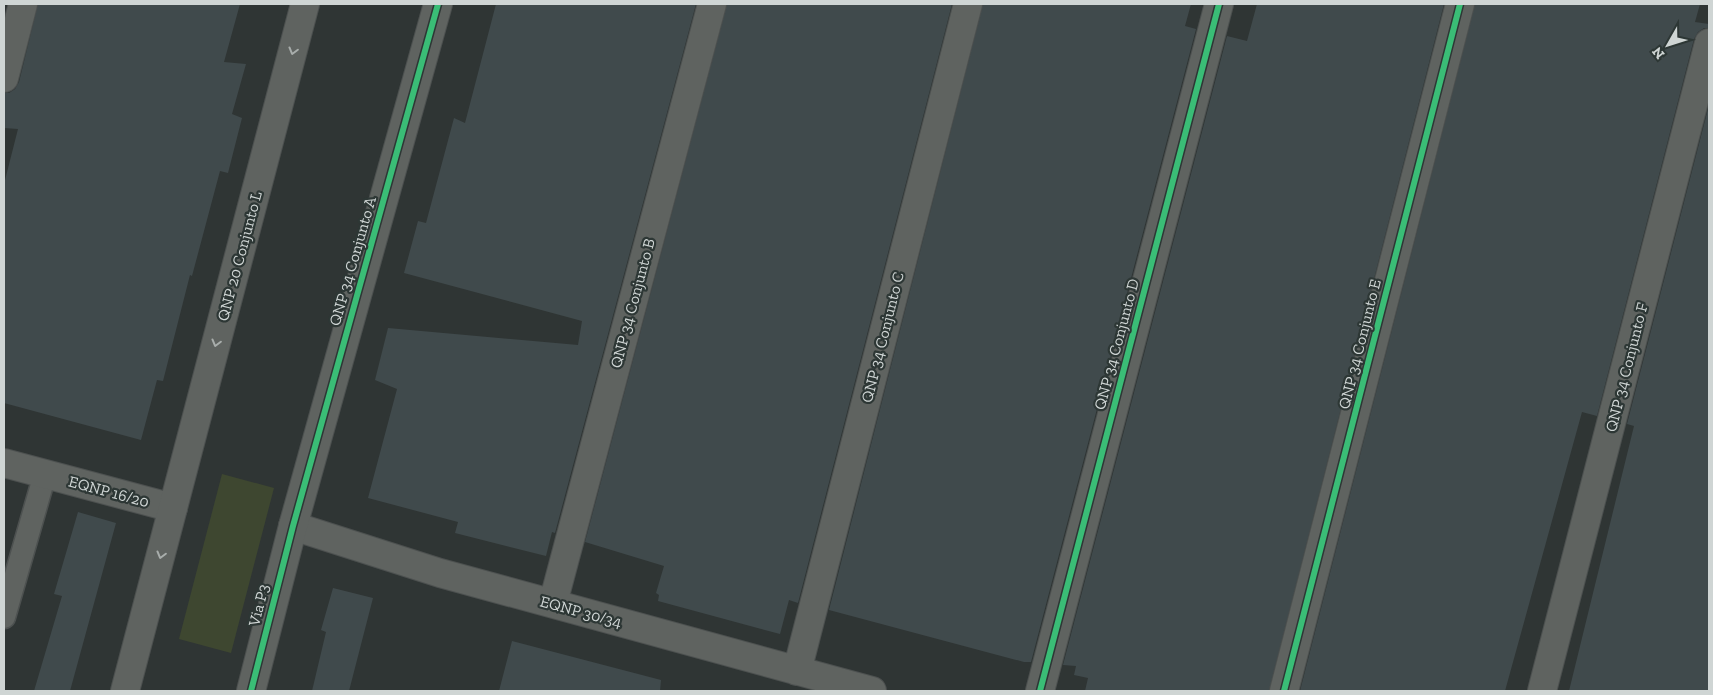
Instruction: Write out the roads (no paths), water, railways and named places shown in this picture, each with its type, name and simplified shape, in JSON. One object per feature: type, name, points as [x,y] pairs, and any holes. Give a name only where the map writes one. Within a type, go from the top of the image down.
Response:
[{"type":"street","points":[[4,78],[23,4]]},
{"type":"street","name":"QNP 20 Conjunto L","points":[[173,508],[305,4]]},
{"type":"street","name":"QNP 34 Conjunto A","points":[[293,526],[438,4]]},
{"type":"street","name":"QNP 34 Conjunto B","points":[[553,603],[712,4]]},
{"type":"street","name":"QNP 34 Conjunto C","points":[[797,671],[968,4]]},
{"type":"street","name":"QNP 34 Conjunto D","points":[[1040,691],[1219,4]]},
{"type":"street","name":"QNP 34 Conjunto E","points":[[1284,691],[1460,4]]},
{"type":"street","name":"QNP 34 Conjunto F","points":[[1542,691],[1709,43]]},
{"type":"street","name":"EQNP 16/20","points":[[4,463],[173,508]]},
{"type":"street","points":[[125,691],[173,508]]},
{"type":"street","name":"EQNP 30/34","points":[[293,526],[440,573],[872,691]]},
{"type":"street","name":"Via P3","points":[[251,691],[293,526]]},
{"type":"lane","name":"EQNP 16/20","points":[[4,617],[45,474]]}]
